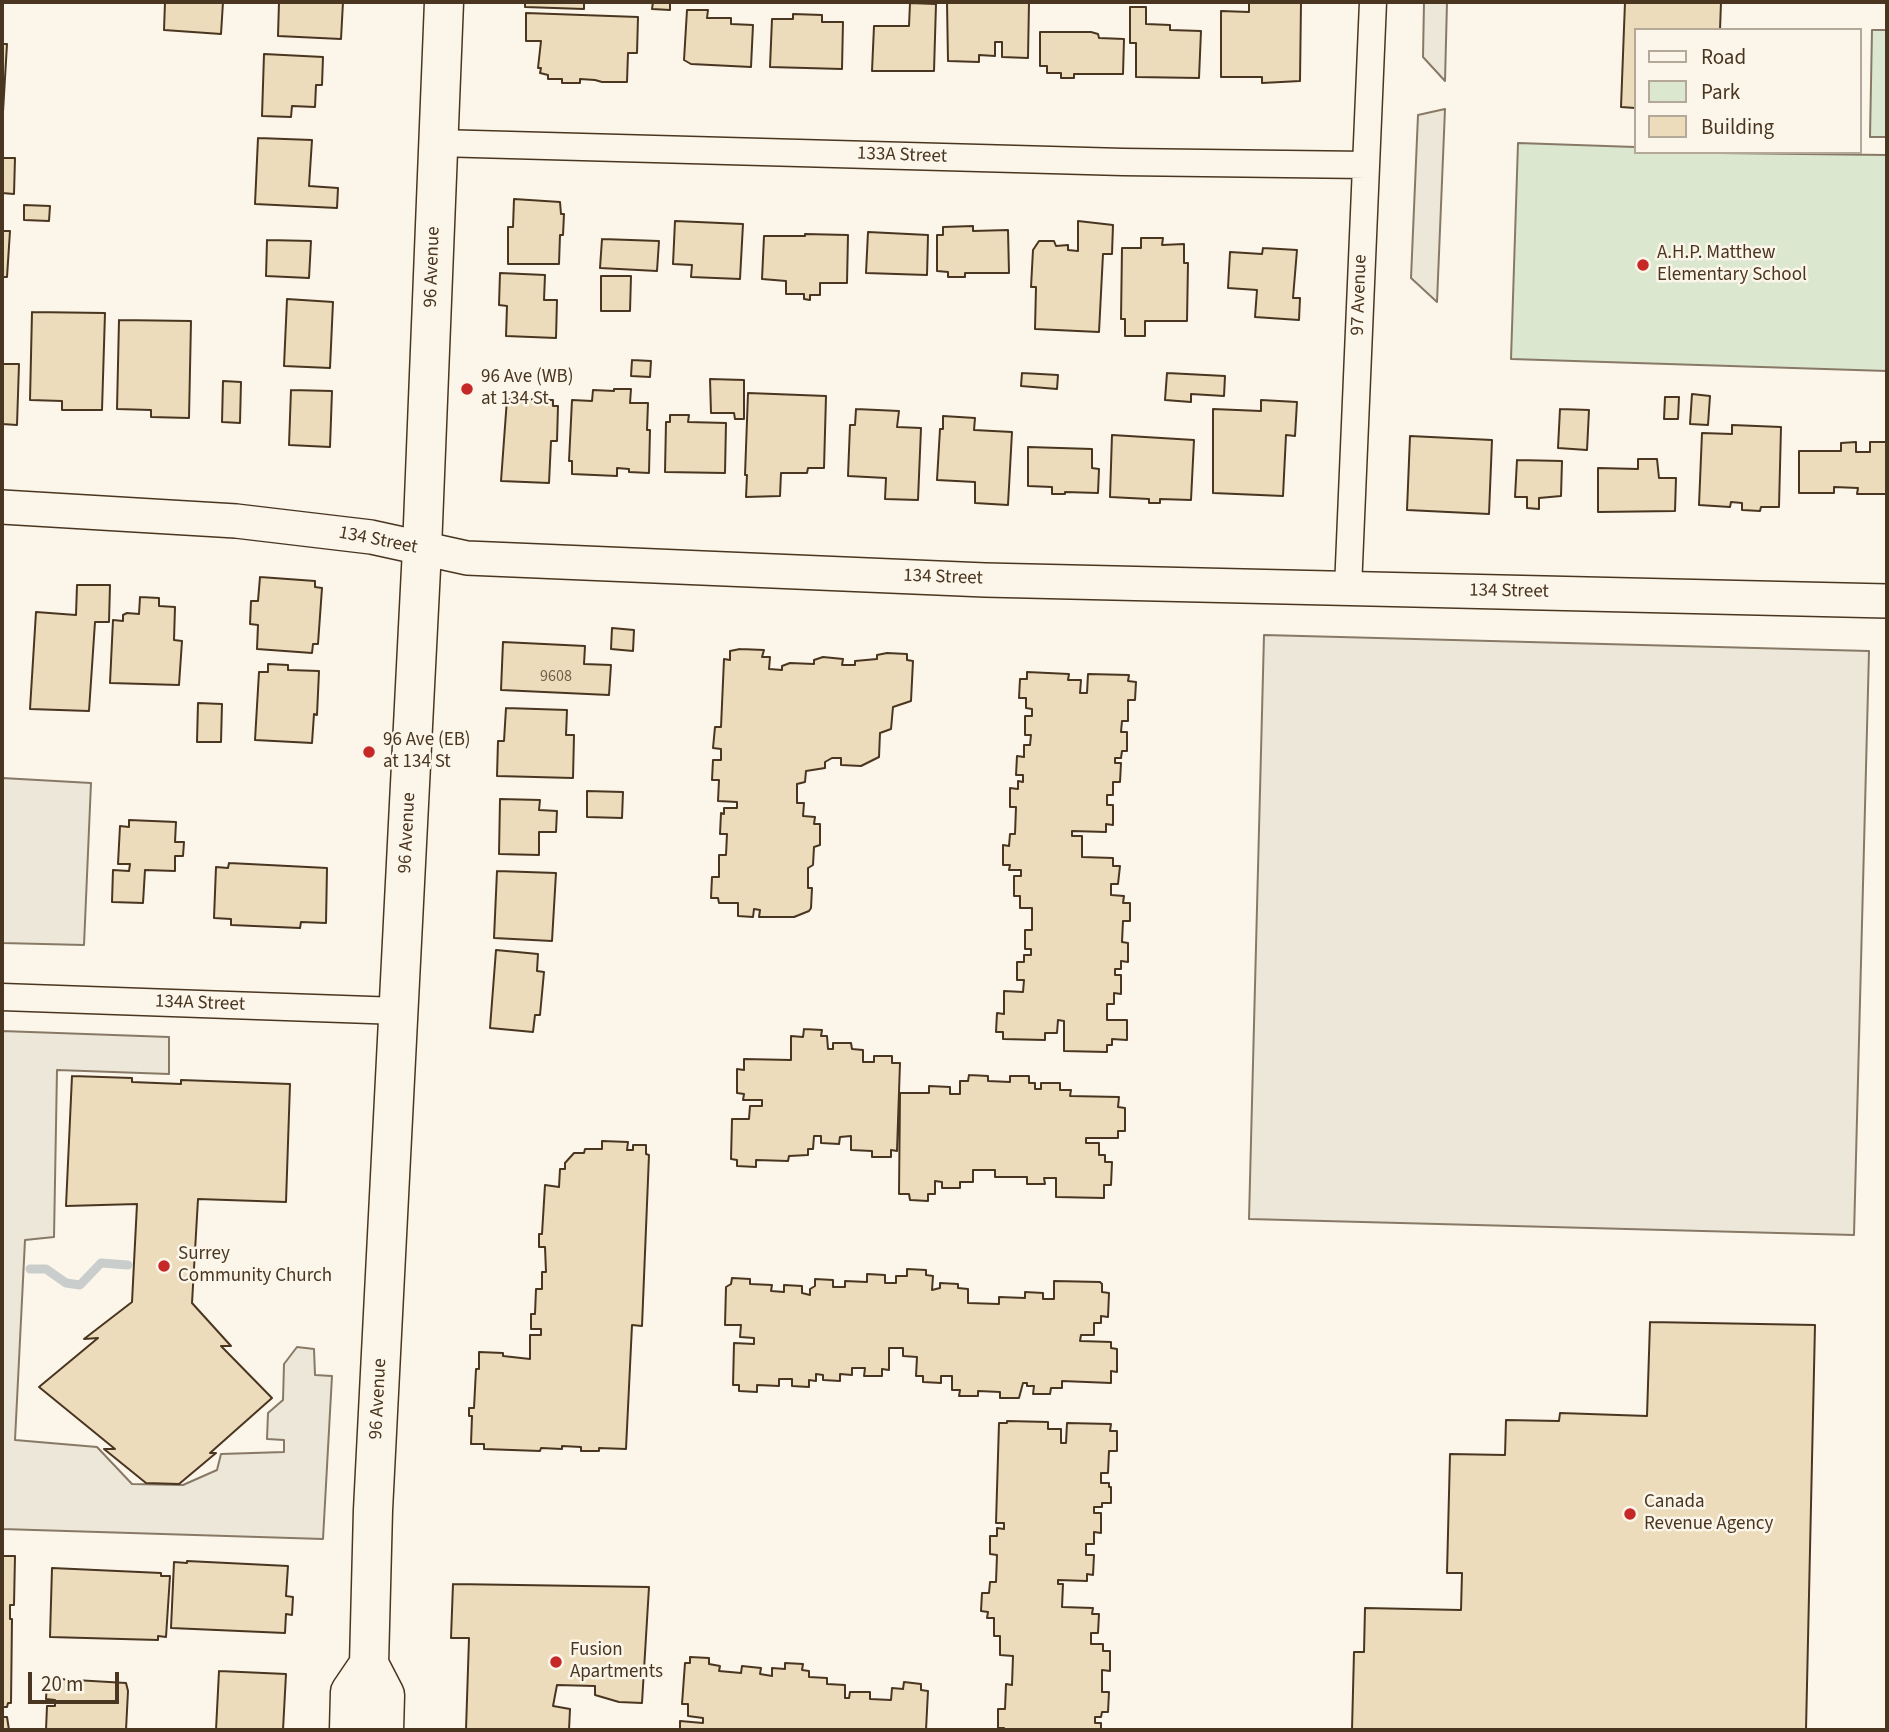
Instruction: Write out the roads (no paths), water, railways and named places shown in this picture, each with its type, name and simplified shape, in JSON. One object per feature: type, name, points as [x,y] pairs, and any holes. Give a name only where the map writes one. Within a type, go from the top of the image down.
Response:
[{"type":"main road","name":"96 Avenue","points":[[384,1730],[385,1695],[369,1664],[373,1510],[422,549],[444,2]]},
{"type":"main road","points":[[349,1730],[350,1692],[369,1664]]},
{"type":"street","name":"97 Avenue","points":[[1348,588],[1373,2]]},
{"type":"street","name":"133A Street","points":[[438,143],[1123,162],[1366,165]]},
{"type":"street","name":"134 Street","points":[[2,506],[236,521],[370,537],[467,558],[562,563],[985,580],[1887,601]]},
{"type":"street","name":"134A Street","points":[[2,997],[399,1011]]},
{"type":"waterway","points":[[30,1269],[46,1269],[66,1283],[80,1285],[101,1263],[128,1265]]},
{"type":"place","name":"A.H.P. Matthew Elementary School","points":[[1643,265]]},
{"type":"place","name":"96 Ave (WB) at 134 St","points":[[467,389]]},
{"type":"place","name":"96 Ave (EB) at 134 St","points":[[369,752]]},
{"type":"place","name":"Surrey Community Church","points":[[164,1266]]},
{"type":"place","name":"Canada Revenue Agency","points":[[1630,1514]]},
{"type":"place","name":"Fusion Apartments","points":[[556,1662]]}]
